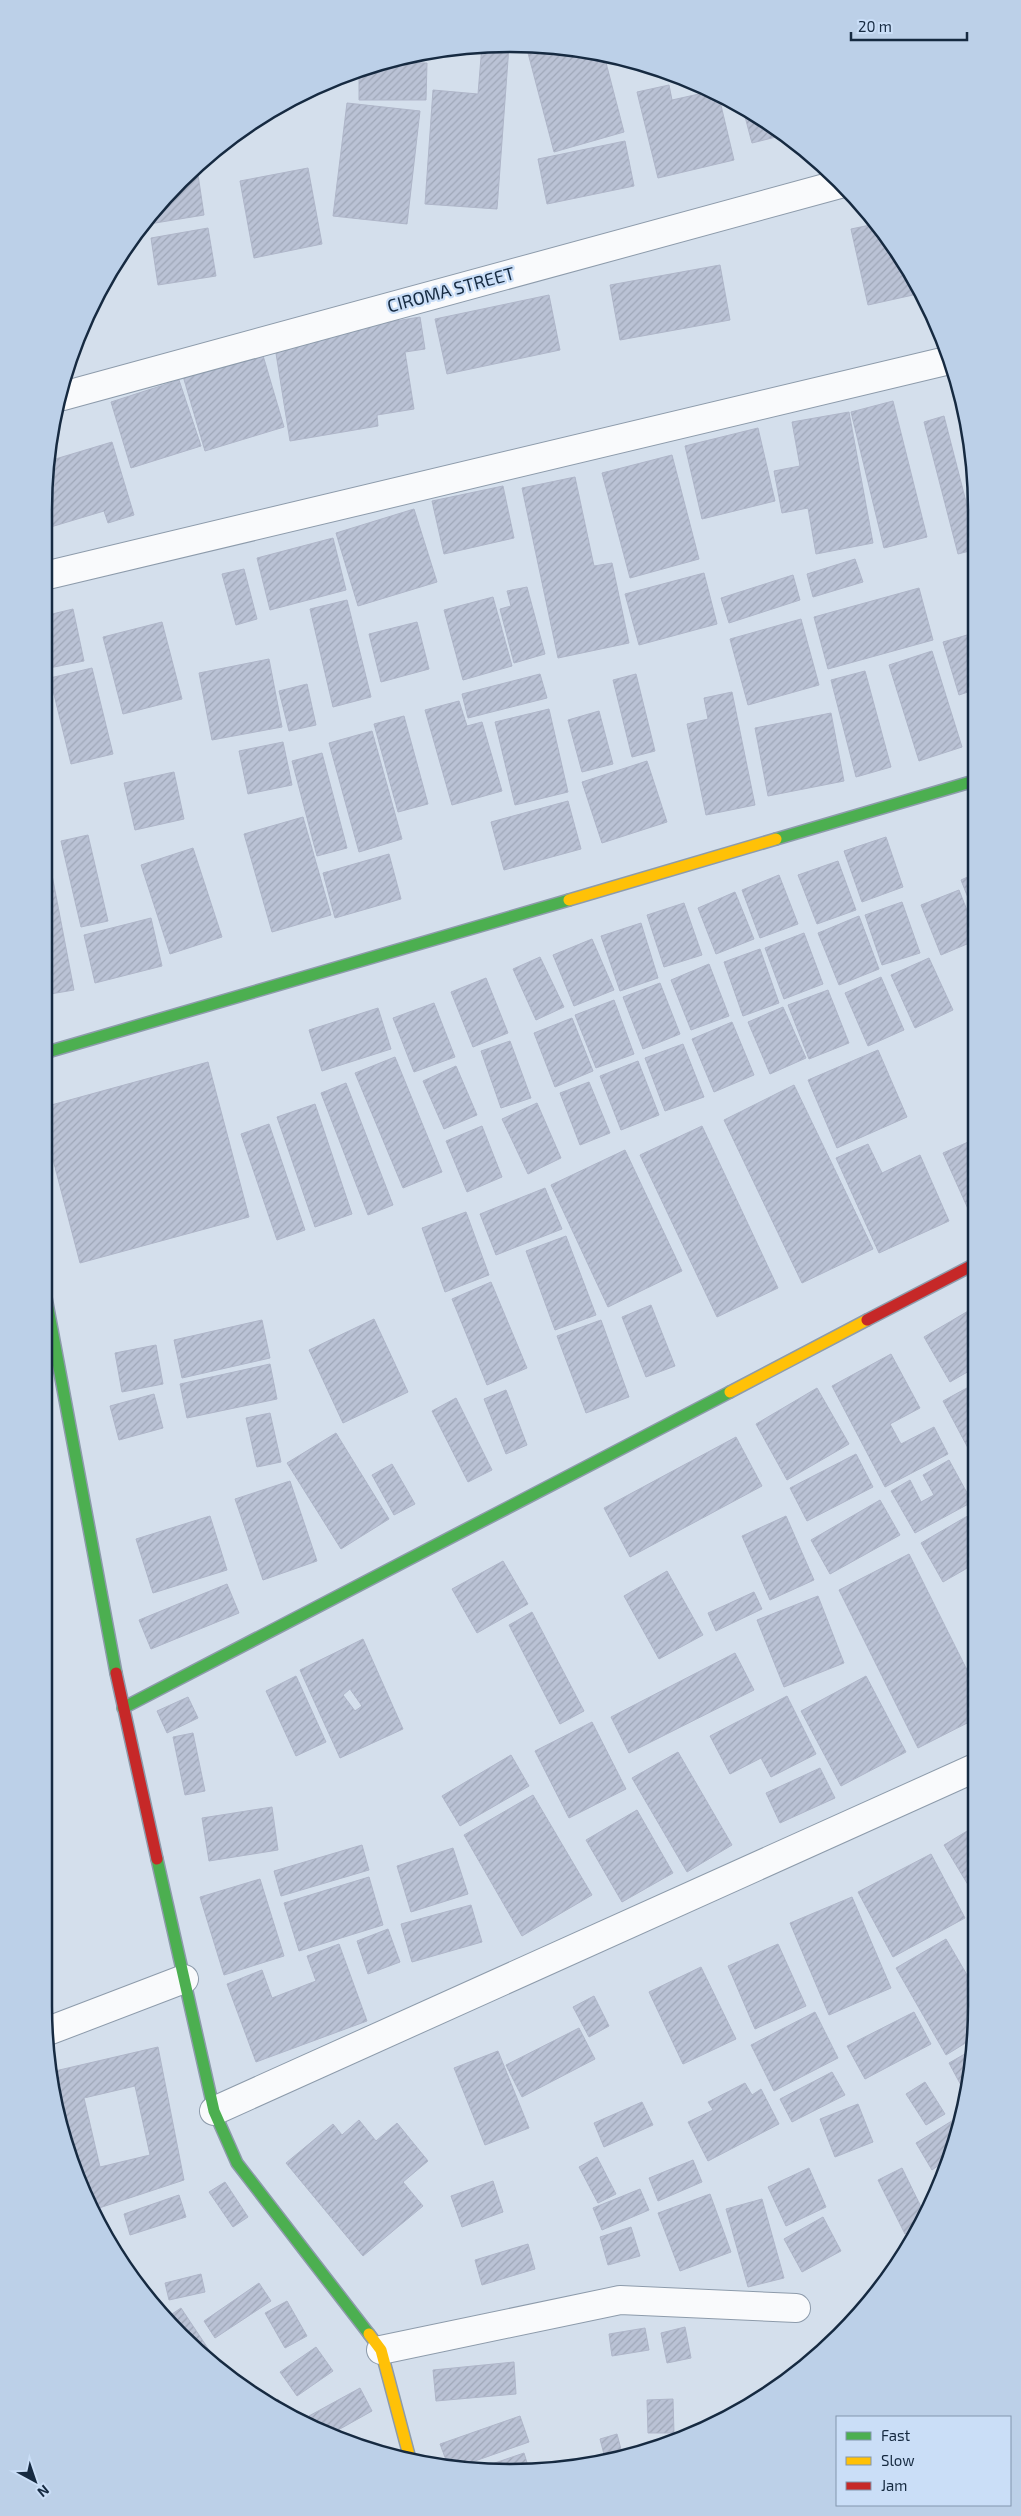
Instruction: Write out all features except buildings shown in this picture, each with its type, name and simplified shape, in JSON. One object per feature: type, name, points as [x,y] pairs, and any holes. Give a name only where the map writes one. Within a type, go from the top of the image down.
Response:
[{"type":"street","name":"CIROMA STREET","points":[[67,395],[833,186]]},
{"type":"street","points":[[52,574],[943,362]]},
{"type":"street","points":[[52,1051],[968,783]]},
{"type":"street","points":[[122,1708],[968,1268]]},
{"type":"street","points":[[52,1330],[122,1708],[214,2112],[237,2163],[382,2350],[408,2452]]},
{"type":"street","points":[[214,2112],[968,1771]]},
{"type":"street","points":[[53,2029],[184,1979]]},
{"type":"street","points":[[382,2350],[620,2300],[796,2308]]},
{"type":"traffic: fast","points":[[776,839],[968,783]]},
{"type":"traffic: fast","points":[[52,1051],[569,900]]},
{"type":"traffic: fast","points":[[52,1330],[116,1673]]},
{"type":"traffic: fast","points":[[123,1708],[730,1392]]},
{"type":"traffic: fast","points":[[157,1859],[214,2111],[237,2163],[369,2334]]},
{"type":"traffic: slow","points":[[569,900],[776,839]]},
{"type":"traffic: slow","points":[[730,1392],[867,1320]]},
{"type":"traffic: slow","points":[[369,2334],[381,2350],[408,2452]]},
{"type":"traffic: jam","points":[[867,1320],[968,1268]]},
{"type":"traffic: jam","points":[[116,1673],[157,1859]]}]
